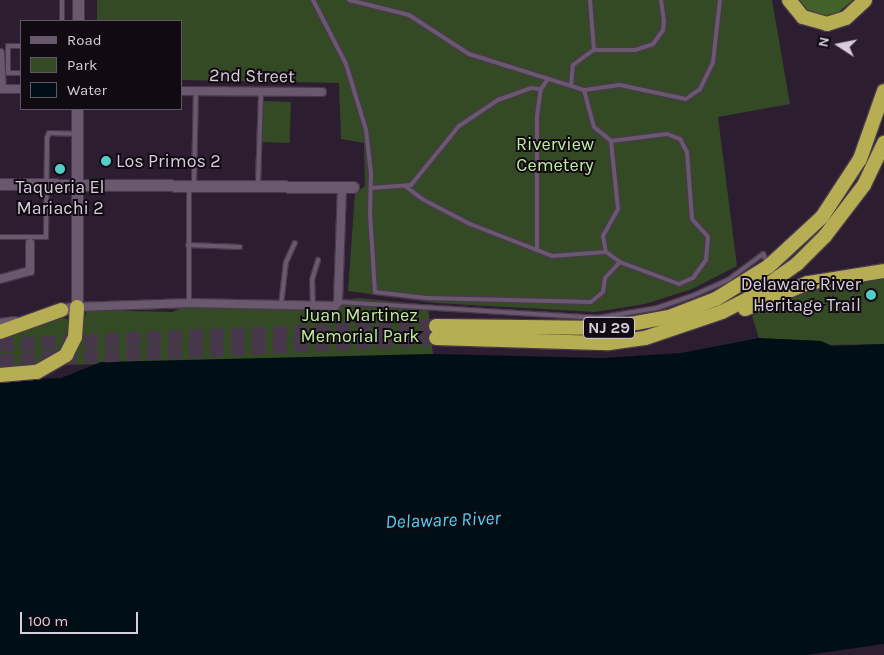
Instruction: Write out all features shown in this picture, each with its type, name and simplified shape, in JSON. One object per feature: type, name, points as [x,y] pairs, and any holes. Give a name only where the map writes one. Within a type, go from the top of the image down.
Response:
[{"type":"highway","points":[[789,0],[804,17],[827,24],[846,18],[865,0]]},
{"type":"highway","name":"NJ 29","points":[[884,91],[869,138],[838,195],[799,242],[769,266],[716,299],[668,317],[624,327],[436,332],[608,343],[645,338],[694,324],[749,298],[797,264],[839,221],[864,185],[884,144]]},
{"type":"highway","points":[[694,324],[725,319],[808,283],[884,271]]},
{"type":"highway","points":[[0,375],[37,372],[66,355],[75,337],[77,307]]},
{"type":"highway","points":[[0,332],[61,310]]},
{"type":"street","points":[[78,0],[78,20]]},
{"type":"street","points":[[0,53],[1,89],[20,89]]},
{"type":"street","name":"2nd Street","points":[[182,91],[322,92]]},
{"type":"street","points":[[77,110],[77,307]]},
{"type":"street","points":[[0,184],[348,187],[338,302],[326,307],[189,303],[77,307],[0,323]]},
{"type":"street","points":[[0,279],[30,271],[30,243]]},
{"type":"lane","points":[[62,0],[62,20]]},
{"type":"lane","points":[[312,0],[346,64],[366,130],[371,188],[375,292],[427,298],[591,302],[603,292],[605,278],[620,262]]},
{"type":"lane","points":[[349,0],[409,15],[468,54],[584,90],[620,85],[686,99],[700,89],[713,62],[720,0]]},
{"type":"lane","points":[[590,0],[594,50]]},
{"type":"lane","points":[[571,86],[573,65],[594,50],[635,50],[653,44],[663,30],[664,21],[661,0]]},
{"type":"lane","points":[[20,46],[8,46],[8,73],[20,73]]},
{"type":"lane","points":[[537,250],[537,116],[541,88],[548,79]]},
{"type":"lane","points":[[371,188],[405,186],[419,178],[437,151],[460,126],[498,100],[531,88],[541,88]]},
{"type":"lane","points":[[405,186],[422,199],[470,224],[552,256],[606,252],[620,262],[680,284],[693,278],[706,260],[708,237],[692,219],[687,152],[680,139],[667,134],[611,140],[594,127],[584,90]]},
{"type":"lane","points":[[189,303],[188,245],[196,91]]},
{"type":"lane","points":[[258,187],[261,92]]},
{"type":"lane","points":[[0,237],[46,237],[49,133],[78,134]]},
{"type":"lane","points":[[606,252],[603,236],[618,209],[611,140]]},
{"type":"lane","points":[[281,305],[286,262],[295,243]]},
{"type":"lane","points":[[188,245],[240,247]]},
{"type":"lane","points":[[338,302],[597,318],[658,308],[692,296],[728,280],[763,254],[769,266]]},
{"type":"lane","points":[[313,306],[312,280],[318,260]]},
{"type":"green space","name":"Riverview Cemetery","points":[[97,0],[772,0],[790,104],[718,117],[737,266],[692,289],[645,304],[595,312],[436,303],[348,291],[355,193],[365,186],[364,143],[341,139],[339,83],[182,80],[182,20],[97,20]]},
{"type":"green space","points":[[796,0],[853,0],[835,15],[817,16],[799,7]]},
{"type":"green space","points":[[263,101],[291,102],[290,143],[262,142]]},
{"type":"green space","points":[[884,277],[884,344],[831,345],[821,341],[759,338],[752,316],[778,302],[828,286]]},
{"type":"green space","name":"Juan Martinez Memorial Park","points":[[358,298],[428,305],[433,354],[64,365],[76,346],[87,310],[173,312],[189,303],[313,306]]},
{"type":"green space","points":[[59,317],[67,319],[72,331],[61,352],[47,366],[0,372],[0,335]]},
{"type":"water","name":"Delaware River","points":[[759,338],[821,341],[831,346],[884,344],[884,644],[807,655],[0,655],[0,380],[61,378],[101,362],[433,354],[602,358],[681,353]]},
{"type":"tunnel","points":[[0,345],[436,326]]},
{"type":"tunnel","points":[[0,361],[436,338]]},
{"type":"place","name":"Los Primos 2","points":[[106,161]]},
{"type":"place","name":"Taqueria El Mariachi 2","points":[[60,169]]},
{"type":"place","name":"Delaware River Heritage Trail","points":[[871,295]]}]
